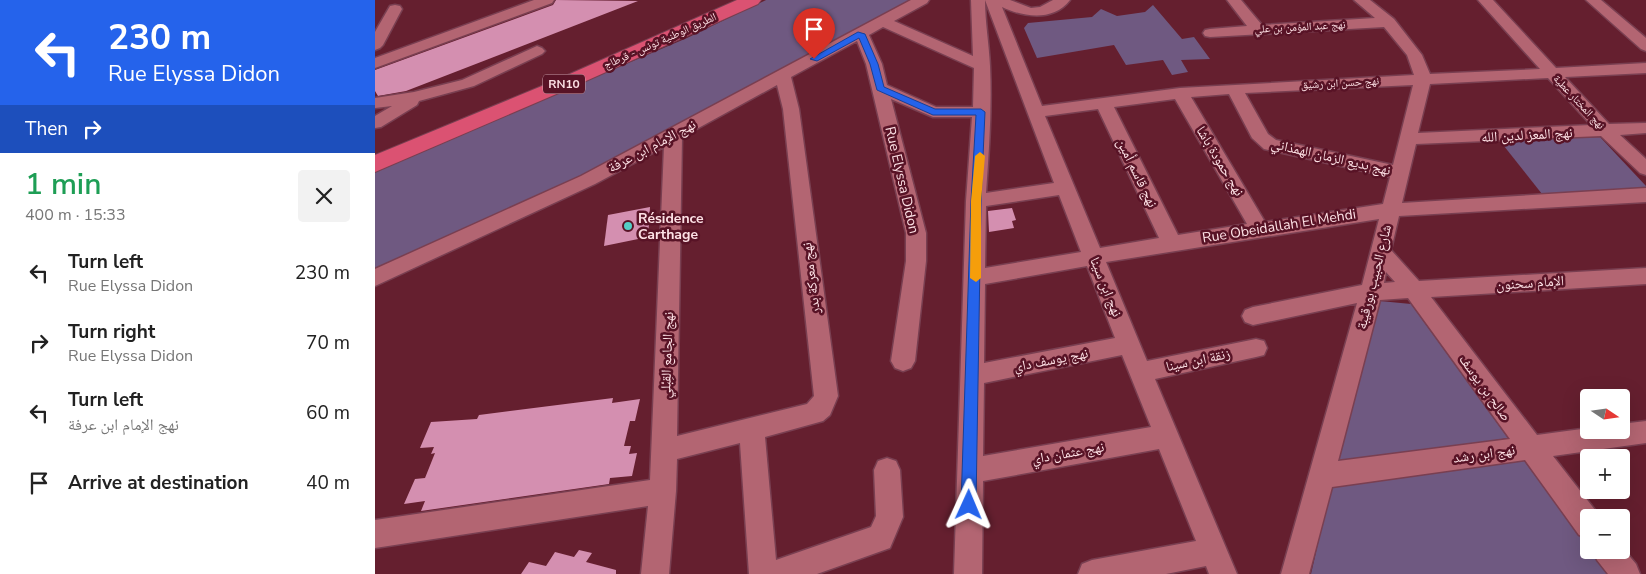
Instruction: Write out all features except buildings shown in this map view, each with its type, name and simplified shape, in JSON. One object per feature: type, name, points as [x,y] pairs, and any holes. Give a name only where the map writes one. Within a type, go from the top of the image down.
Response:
[{"type":"highway","name":"الطريق الوطنية تونس - قرطاج","points":[[375,150],[726,0]]},
{"type":"highway","name":"الطريق الوطنية تونس - قرطاج","points":[[375,164],[544,93],[752,0]]},
{"type":"street","points":[[375,63],[547,0]]},
{"type":"street","name":"نهج الإمام ابن عرفة","points":[[375,278],[588,180],[922,0]]},
{"type":"street","points":[[968,574],[976,201],[982,66],[977,0]]},
{"type":"street","name":"نهج ابن سينا","points":[[992,0],[1065,188],[1218,563]]},
{"type":"street","points":[[999,0],[1027,13],[1036,13],[1045,12],[1063,0]]},
{"type":"street","points":[[1234,0],[1257,29]]},
{"type":"street","points":[[1361,0],[1389,22],[1422,67],[1423,78]]},
{"type":"street","points":[[1593,0],[1646,46]]},
{"type":"street","name":"نهج المختار عطية","points":[[1490,5],[1606,130],[1646,169]]},
{"type":"street","points":[[375,45],[395,9]]},
{"type":"street","points":[[881,22],[982,66]]},
{"type":"street","name":"نهج عبد المؤمن بن علي","points":[[1210,33],[1389,22]]},
{"type":"street","name":"Rue Elyssa Didon","points":[[861,34],[874,64],[916,232],[916,261],[903,362]]},
{"type":"street","points":[[375,103],[415,97],[467,83],[537,50]]},
{"type":"street","name":"نهج حسن ابن رشيق","points":[[1035,112],[1103,102],[1234,88],[1646,68]]},
{"type":"street","name":"نهج معركة بدر","points":[[664,451],[814,413],[821,407],[826,396],[791,110],[783,76]]},
{"type":"street","name":"شارع الحبيب بورقيبة","points":[[1295,574],[1371,292],[1423,78]]},
{"type":"street","points":[[880,88],[933,112],[981,112]]},
{"type":"street","name":"نهج بديع الزمان الهمذاني","points":[[1234,88],[1256,131],[1270,145],[1399,173]]},
{"type":"street","name":"نهج حمودة باشا","points":[[1180,93],[1260,230]]},
{"type":"street","points":[[375,123],[401,108],[415,97]]},
{"type":"street","name":"نهج قاسم أمين","points":[[1103,102],[1172,243]]},
{"type":"street","name":"نهج المعز لدين الله","points":[[1407,139],[1646,128]]},
{"type":"street","name":"نهج الجامع القِبْلي","points":[[655,574],[663,491],[673,135]]},
{"type":"street","points":[[976,201],[1065,188]]},
{"type":"street","name":"Rue Obeidallah El Mehdi","points":[[975,278],[1172,243],[1391,210],[1646,195]]},
{"type":"street","name":"صالح بن يوسف","points":[[1380,251],[1413,290],[1580,514]]},
{"type":"street","name":"الإمام سحنون","points":[[1253,316],[1371,292],[1646,276]]},
{"type":"street","name":"نهج يوسف داي","points":[[973,375],[1130,344]]},
{"type":"street","name":"زنقة ابن سينا","points":[[1141,372],[1256,348]]},
{"type":"street","points":[[752,429],[763,574]]},
{"type":"street","name":"نهج ابن رشد","points":[[1321,476],[1646,432]]},
{"type":"street","name":"نهج عثمان داي","points":[[969,471],[1167,436]]},
{"type":"street","points":[[777,574],[880,538],[890,517],[887,470]]},
{"type":"street","points":[[375,534],[663,491]]},
{"type":"street","points":[[1614,559],[1626,574]]},
{"type":"street","points":[[1092,574],[1218,563]]},
{"type":"shaded area","points":[[766,0],[912,0],[579,180],[375,276],[375,171],[687,38]]},
{"type":"shaded area","points":[[1153,5],[1182,39],[1194,37],[1210,59],[1181,60],[1188,72],[1172,75],[1163,60],[1126,65],[1114,45],[1037,58],[1024,28],[1028,23],[1092,17],[1101,9],[1117,16],[1145,12]]},
{"type":"shaded area","points":[[1600,137],[1646,186],[1646,189],[1542,194],[1500,141]]},
{"type":"shaded area","points":[[1380,301],[1411,304],[1508,438],[1337,465]]},
{"type":"shaded area","points":[[1522,458],[1580,536],[1580,559],[1597,559],[1608,574],[1311,574],[1331,486]]},
{"type":"slow traffic","points":[[976,278],[976,201],[980,156]]},
{"type":"place","name":"Résidence Carthage","points":[[628,226]]},
{"type":"route","points":[[814,59],[861,34],[874,64],[880,88],[933,112],[981,112],[976,201],[969,505]]}]
